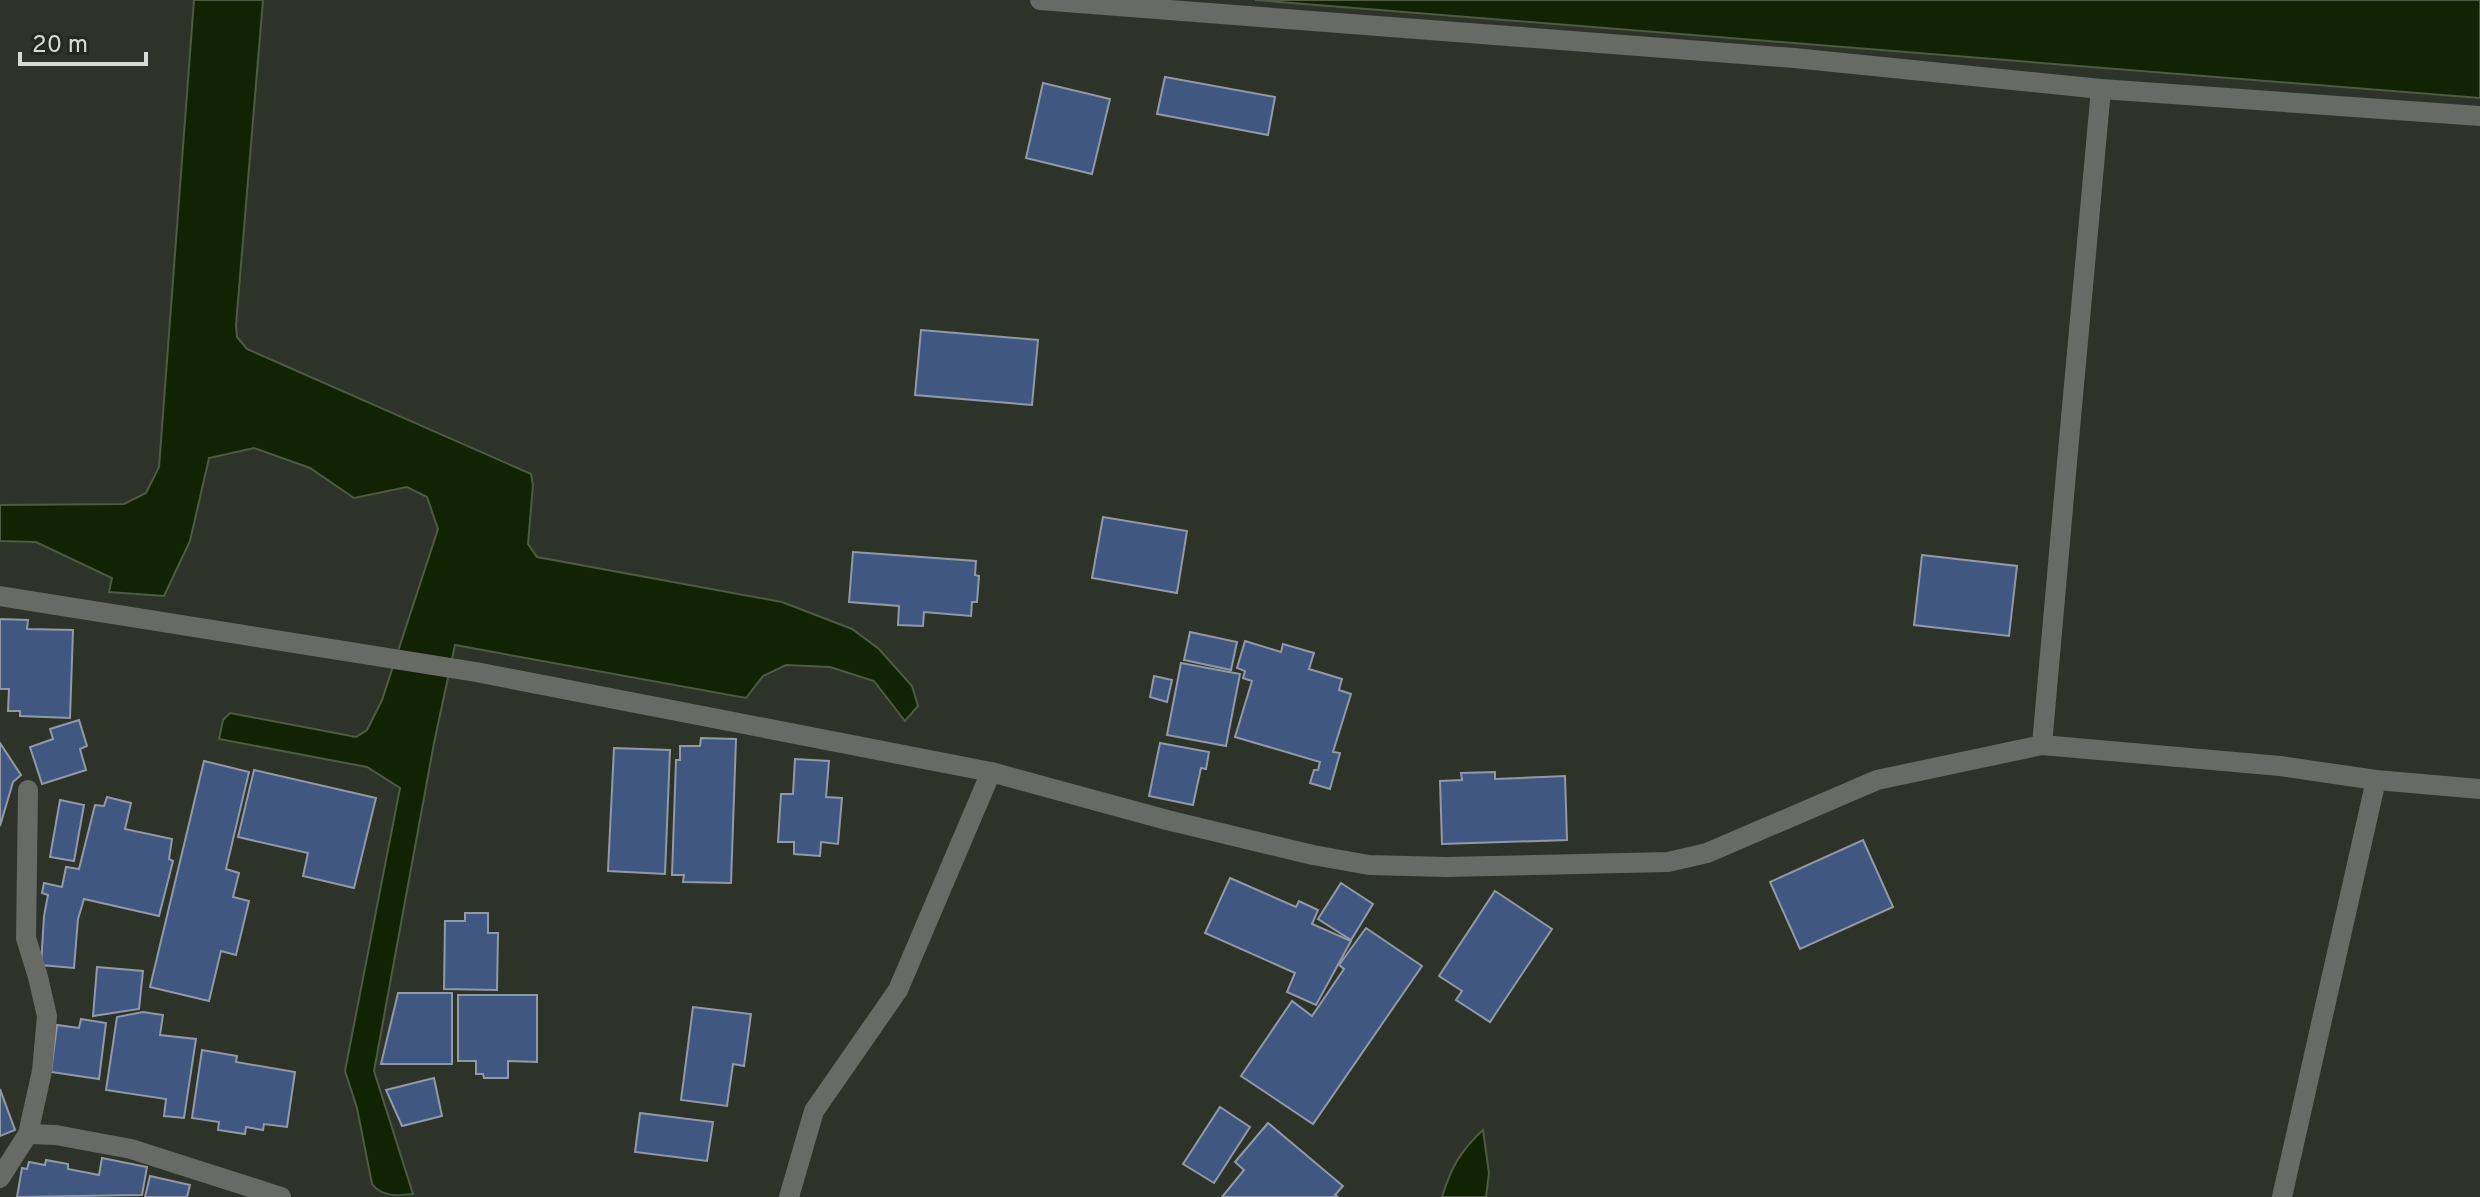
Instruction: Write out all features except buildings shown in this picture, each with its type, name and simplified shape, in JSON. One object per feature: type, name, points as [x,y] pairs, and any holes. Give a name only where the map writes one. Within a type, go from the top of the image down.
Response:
[{"type":"street","points":[[1040,0],[1794,58],[2101,89],[2480,116]]},
{"type":"street","points":[[2042,745],[2101,89]]},
{"type":"street","points":[[0,596],[476,672],[991,772],[1182,824],[1369,865],[1446,867],[1668,862],[1707,853],[1877,780],[2042,745],[2280,766],[2376,780],[2480,789]]},
{"type":"street","points":[[789,1197],[814,1111],[898,990],[991,772]]},
{"type":"street","points":[[2282,1197],[2376,780]]},
{"type":"street","points":[[0,1178],[28,1134],[42,1071],[47,1016],[26,938],[28,790]]},
{"type":"street","points":[[28,1134],[56,1135],[131,1149],[281,1197]]},
{"type":"shaded area","points":[[194,0],[263,0],[236,325],[237,337],[247,349],[531,474],[533,485],[528,544],[537,557],[782,602],[852,629],[879,649],[912,686],[918,706],[905,721],[874,681],[830,667],[786,665],[763,676],[746,698],[455,645],[374,1071],[413,1194],[385,1193],[372,1184],[357,1108],[345,1071],[400,788],[367,767],[219,739],[223,720],[230,713],[356,737],[367,730],[382,700],[438,529],[427,497],[407,487],[354,498],[310,468],[254,448],[209,458],[190,541],[164,596],[109,592],[112,578],[36,542],[0,541],[0,505],[124,504],[146,493],[159,467]]},
{"type":"shaded area","points":[[1255,0],[2480,0],[2480,98]]},
{"type":"shaded area","points":[[1483,1130],[1489,1173],[1486,1197],[1442,1197],[1457,1160]]}]
